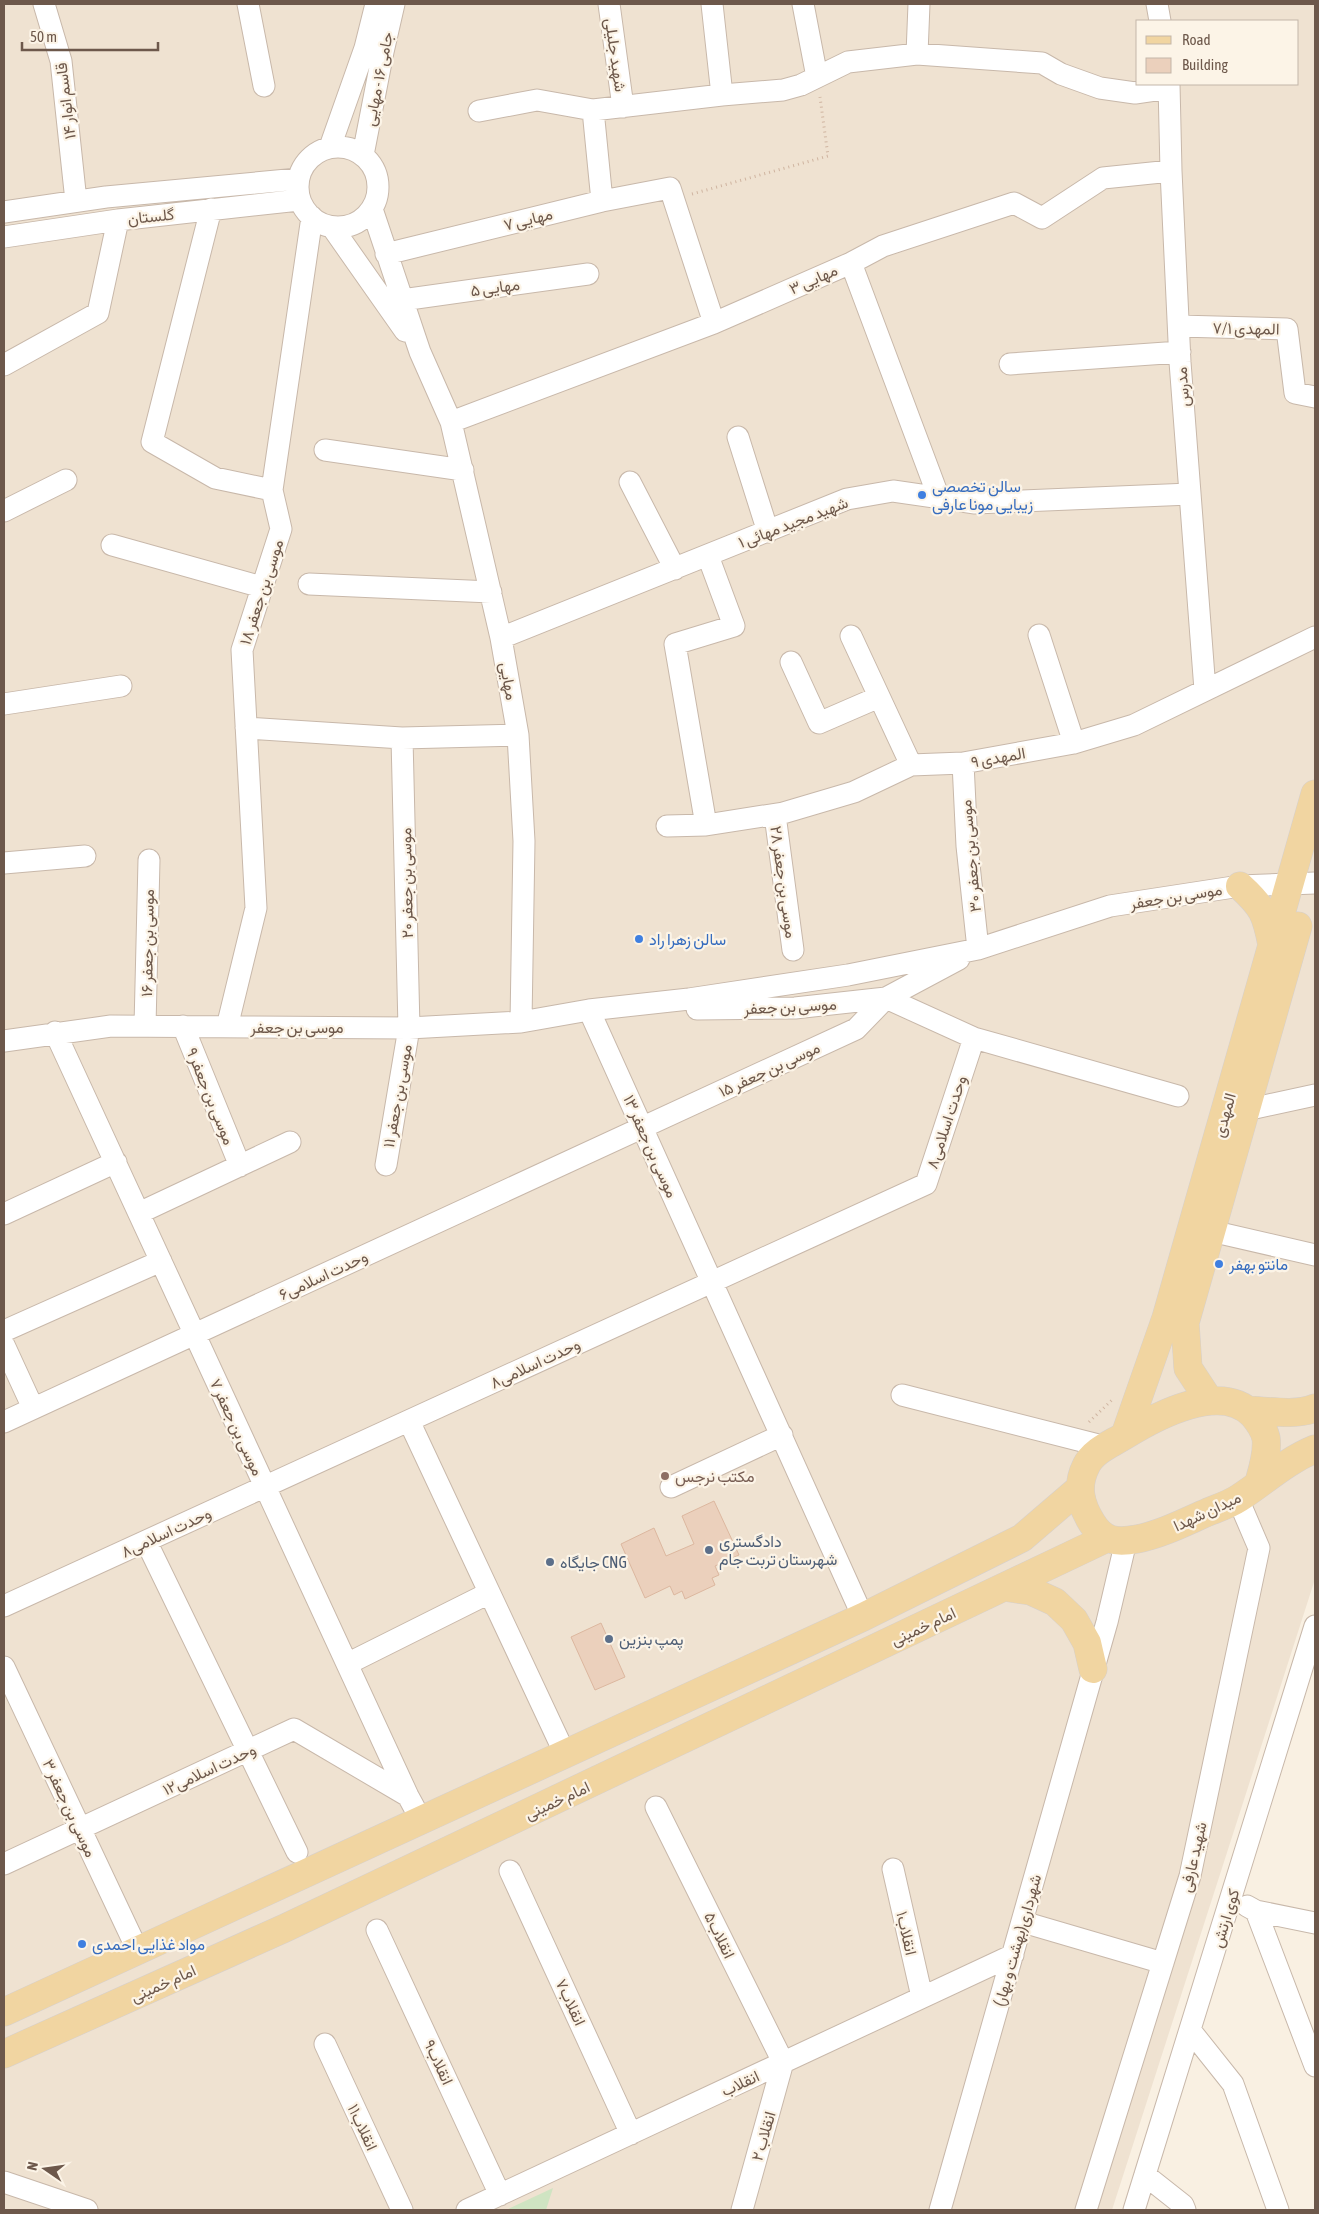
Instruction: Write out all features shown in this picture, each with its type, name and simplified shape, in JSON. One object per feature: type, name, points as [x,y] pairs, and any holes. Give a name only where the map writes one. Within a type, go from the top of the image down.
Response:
[{"type":"main road","name":"المهدی","points":[[1209,1400],[1188,1368],[1185,1323],[1246,1110],[1308,878],[1315,794]]},
{"type":"main road","name":"المهدی","points":[[1116,1441],[1166,1318],[1272,945],[1308,878]]},
{"type":"main road","points":[[1240,886],[1259,903],[1267,919],[1272,945]]},
{"type":"main road","points":[[1117,1540],[1099,1534],[1083,1509],[1079,1489],[1086,1465],[1098,1452],[1140,1426],[1176,1410],[1209,1400],[1231,1401],[1248,1410],[1286,1412],[1315,1408]]},
{"type":"main road","name":"میدان شهدا","points":[[1117,1540],[1154,1536],[1238,1499],[1259,1482],[1266,1455],[1266,1437],[1259,1422],[1248,1410]]},
{"type":"main road","points":[[1259,1482],[1296,1457],[1315,1449]]},
{"type":"main road","points":[[4,2012],[137,1949],[863,1617],[1022,1538],[1079,1489]]},
{"type":"main road","name":"امام خمینی","points":[[4,2054],[286,1928],[1004,1587],[1117,1540]]},
{"type":"main road","points":[[961,1569],[979,1572],[984,1580],[984,1590],[977,1601]]},
{"type":"main road","points":[[1004,1587],[1031,1590],[1055,1602],[1074,1620],[1087,1643],[1093,1670]]},
{"type":"main road","points":[[329,1862],[325,1874],[327,1886],[335,1895],[347,1899]]},
{"type":"main road","points":[[266,1890],[277,1896],[285,1905],[288,1916],[286,1928]]},
{"type":"street","name":"قاسم انوار ۱۴","points":[[44,4],[61,61],[76,201]]},
{"type":"street","points":[[248,4],[264,86]]},
{"type":"street","name":"جامی ۱۶ - مهایی","points":[[330,147],[366,48],[376,4]]},
{"type":"street","name":"جامی ۱۶ - مهایی","points":[[363,155],[382,52],[394,4]]},
{"type":"street","name":"شهید جلیلی","points":[[609,4],[623,107]]},
{"type":"street","points":[[712,4],[722,95]]},
{"type":"street","points":[[803,4],[817,77]]},
{"type":"street","points":[[917,54],[919,4]]},
{"type":"street","points":[[1157,4],[1160,20]]},
{"type":"street","points":[[479,111],[537,100],[593,110],[783,90],[801,85],[848,62],[917,54],[1042,64],[1062,74],[1100,88],[1126,92],[1135,93],[1169,86]]},
{"type":"street","name":"مدرس","points":[[1169,86],[1171,171],[1180,352],[1205,690]]},
{"type":"street","points":[[593,110],[602,201]]},
{"type":"street","points":[[330,147],[348,147],[363,155],[376,171],[378,191],[372,209],[361,220],[348,226],[332,227],[318,222],[312,217],[299,190],[304,164],[316,153],[330,147]]},
{"type":"street","name":"مهایی ۳","points":[[452,422],[714,324],[851,263],[883,246],[1014,203],[1042,218],[1103,178],[1171,171]]},
{"type":"street","name":"گلستان","points":[[4,212],[76,201],[299,190]]},
{"type":"street","name":"گلستان","points":[[4,237],[118,220],[211,209],[299,190]]},
{"type":"street","points":[[672,193],[714,324]]},
{"type":"street","name":"مهایی ۷","points":[[386,254],[602,201],[672,193]]},
{"type":"street","points":[[211,209],[152,442],[215,478],[272,490]]},
{"type":"street","points":[[372,209],[420,352]]},
{"type":"street","name":"موسی بن جعفر ۱۸","points":[[227,1026],[256,908],[242,650],[281,529],[272,490],[312,217]]},
{"type":"street","points":[[4,365],[98,313],[118,220]]},
{"type":"street","points":[[332,227],[420,352]]},
{"type":"street","points":[[851,263],[939,498]]},
{"type":"street","name":"مهایی ۵","points":[[402,300],[588,274]]},
{"type":"street","name":"المهدی ۷/۱","points":[[1179,326],[1287,329],[1295,393],[1315,397]]},
{"type":"street","name":"مهایی","points":[[420,352],[452,422],[501,638],[518,734],[524,841],[521,1022]]},
{"type":"street","points":[[1010,364],[1180,352]]},
{"type":"street","points":[[738,437],[768,532]]},
{"type":"street","points":[[325,450],[463,470]]},
{"type":"street","points":[[4,511],[66,480]]},
{"type":"street","points":[[630,482],[675,569]]},
{"type":"street","name":"شهید مجید مهائی ۱","points":[[501,638],[848,499],[893,491],[975,503],[1190,494]]},
{"type":"street","points":[[112,546],[262,587]]},
{"type":"street","points":[[706,825],[675,644],[734,626],[708,556]]},
{"type":"street","points":[[310,584],[491,592]]},
{"type":"street","points":[[1040,635],[1074,743]]},
{"type":"street","points":[[851,636],[911,765]]},
{"type":"street","name":"المهدی ۹","points":[[667,826],[706,825],[775,815],[854,792],[911,765],[963,763],[1074,743],[1134,725],[1315,637]]},
{"type":"street","points":[[791,662],[819,723],[879,697]]},
{"type":"street","points":[[4,704],[121,686]]},
{"type":"street","points":[[246,728],[402,738],[518,734]]},
{"type":"street","name":"موسی بن جعفر ۲۰","points":[[402,738],[409,1028]]},
{"type":"street","name":"موسی بن جعفر ۳۰","points":[[963,763],[967,846],[978,949]]},
{"type":"street","name":"موسی بن جعفر ۲۸","points":[[775,815],[793,950]]},
{"type":"street","points":[[4,863],[85,856]]},
{"type":"street","name":"موسی بن جعفر ۱۶","points":[[145,1026],[149,860]]},
{"type":"street","name":"موسی بن جعفر","points":[[4,1041],[55,1032],[111,1026],[409,1028],[521,1022],[589,1010],[796,984],[978,949],[1110,906],[1240,886],[1308,878]]},
{"type":"street","name":"موسی بن جعفر","points":[[589,1010],[795,1008],[886,998],[978,949]]},
{"type":"street","points":[[886,998],[974,1038],[1178,1096]]},
{"type":"street","name":"موسی بن جعفر ۱۵","points":[[642,1128],[856,1029],[886,998]]},
{"type":"street","name":"موسی بن جعفر ۱۳","points":[[589,1010],[863,1617]]},
{"type":"street","name":"موسی بن جعفر ۹","points":[[183,1026],[240,1166]]},
{"type":"street","name":"موسی بن جعفر ۱۱","points":[[386,1165],[409,1028]]},
{"type":"street","name":"موسی بن جعفر ۷","points":[[55,1032],[408,1796],[421,1820]]},
{"type":"street","name":"وحدت اسلامی۸","points":[[4,1606],[926,1184],[974,1038]]},
{"type":"street","points":[[1246,1110],[1315,1095]]},
{"type":"street","name":"وحدت اسلامی۶","points":[[4,1422],[642,1128]]},
{"type":"street","points":[[139,1213],[290,1142]]},
{"type":"street","points":[[4,1214],[116,1162]]},
{"type":"street","points":[[1211,1231],[1315,1255]]},
{"type":"street","points":[[4,1331],[161,1261]]},
{"type":"street","points":[[4,1345],[34,1408]]},
{"type":"street","points":[[902,1395],[1116,1441]]},
{"type":"street","points":[[408,1421],[565,1754]]},
{"type":"street","points":[[672,1487],[782,1436]]},
{"type":"street","name":"شهید عارفی","points":[[1086,2210],[1190,1876],[1260,1548],[1238,1499]]},
{"type":"street","name":"شهرداری(بهشت و بهار)","points":[[940,2210],[1107,1622],[1117,1540]]},
{"type":"street","points":[[146,1541],[297,1852]]},
{"type":"street","points":[[347,1664],[489,1593]]},
{"type":"street","name":"کوی ارتش","points":[[1134,2210],[1315,1626]]},
{"type":"street","name":"موسی بن جعفر ۳","points":[[4,1667],[137,1949]]},
{"type":"street","name":"وحدت اسلامی۱۲","points":[[4,1864],[294,1730],[408,1796]]},
{"type":"street","name":"انقلاب۵","points":[[656,1807],[783,2062]]},
{"type":"street","name":"انقلاب۱","points":[[892,1869],[922,1997]]},
{"type":"street","name":"انقلاب۷","points":[[510,1870],[631,2134]]},
{"type":"street","points":[[1230,1899],[1256,1911],[1315,1923]]},
{"type":"street","points":[[1256,1911],[1315,2066]]},
{"type":"street","points":[[1023,1922],[1163,1963]]},
{"type":"street","name":"انقلاب۹","points":[[377,1930],[500,2195]]},
{"type":"street","name":"انقلاب","points":[[468,2210],[1013,1955]]},
{"type":"street","points":[[1190,2030],[1233,2084],[1278,2210]]},
{"type":"street","name":"انقلاب۱۱","points":[[325,2044],[402,2210]]},
{"type":"street","name":"انقلاب ۲","points":[[742,2210],[783,2062]]},
{"type":"street","points":[[1145,2175],[1183,2205],[1185,2210]]},
{"type":"street","points":[[4,2182],[87,2210]]},
{"type":"path","points":[[672,193],[828,156],[817,77]]},
{"type":"shaded area","points":[[4,4],[1315,4],[1315,1579],[1112,2210],[4,2210]]},
{"type":"green space","points":[[553,2188],[546,2210],[506,2210]]},
{"type":"building","name":"دادگستری شهرستان تربت جام","points":[[714,1501],[739,1555],[715,1566],[719,1575],[712,1578],[715,1585],[685,1599],[682,1591],[674,1595],[670,1586],[645,1598],[621,1544],[654,1528],[666,1556],[694,1544],[682,1516]]},
{"type":"building","points":[[601,1623],[625,1677],[595,1690],[571,1637]]},
{"type":"place","name":"سالن تخصصی زیبایی مونا عارفی","points":[[922,495]]},
{"type":"place","name":"سالن زهرا راد","points":[[639,939]]},
{"type":"place","name":"مانتو بهفر","points":[[1219,1264]]},
{"type":"place","name":"مكتب نرجس","points":[[665,1476]]},
{"type":"place","name":"دادگستری شهرستان تربت جام","points":[[709,1550]]},
{"type":"place","name":"جایگاه CNG","points":[[550,1562]]},
{"type":"place","name":"پمپ بنزین","points":[[609,1639]]},
{"type":"place","name":"مواد غذایی احمدی","points":[[82,1944]]}]
